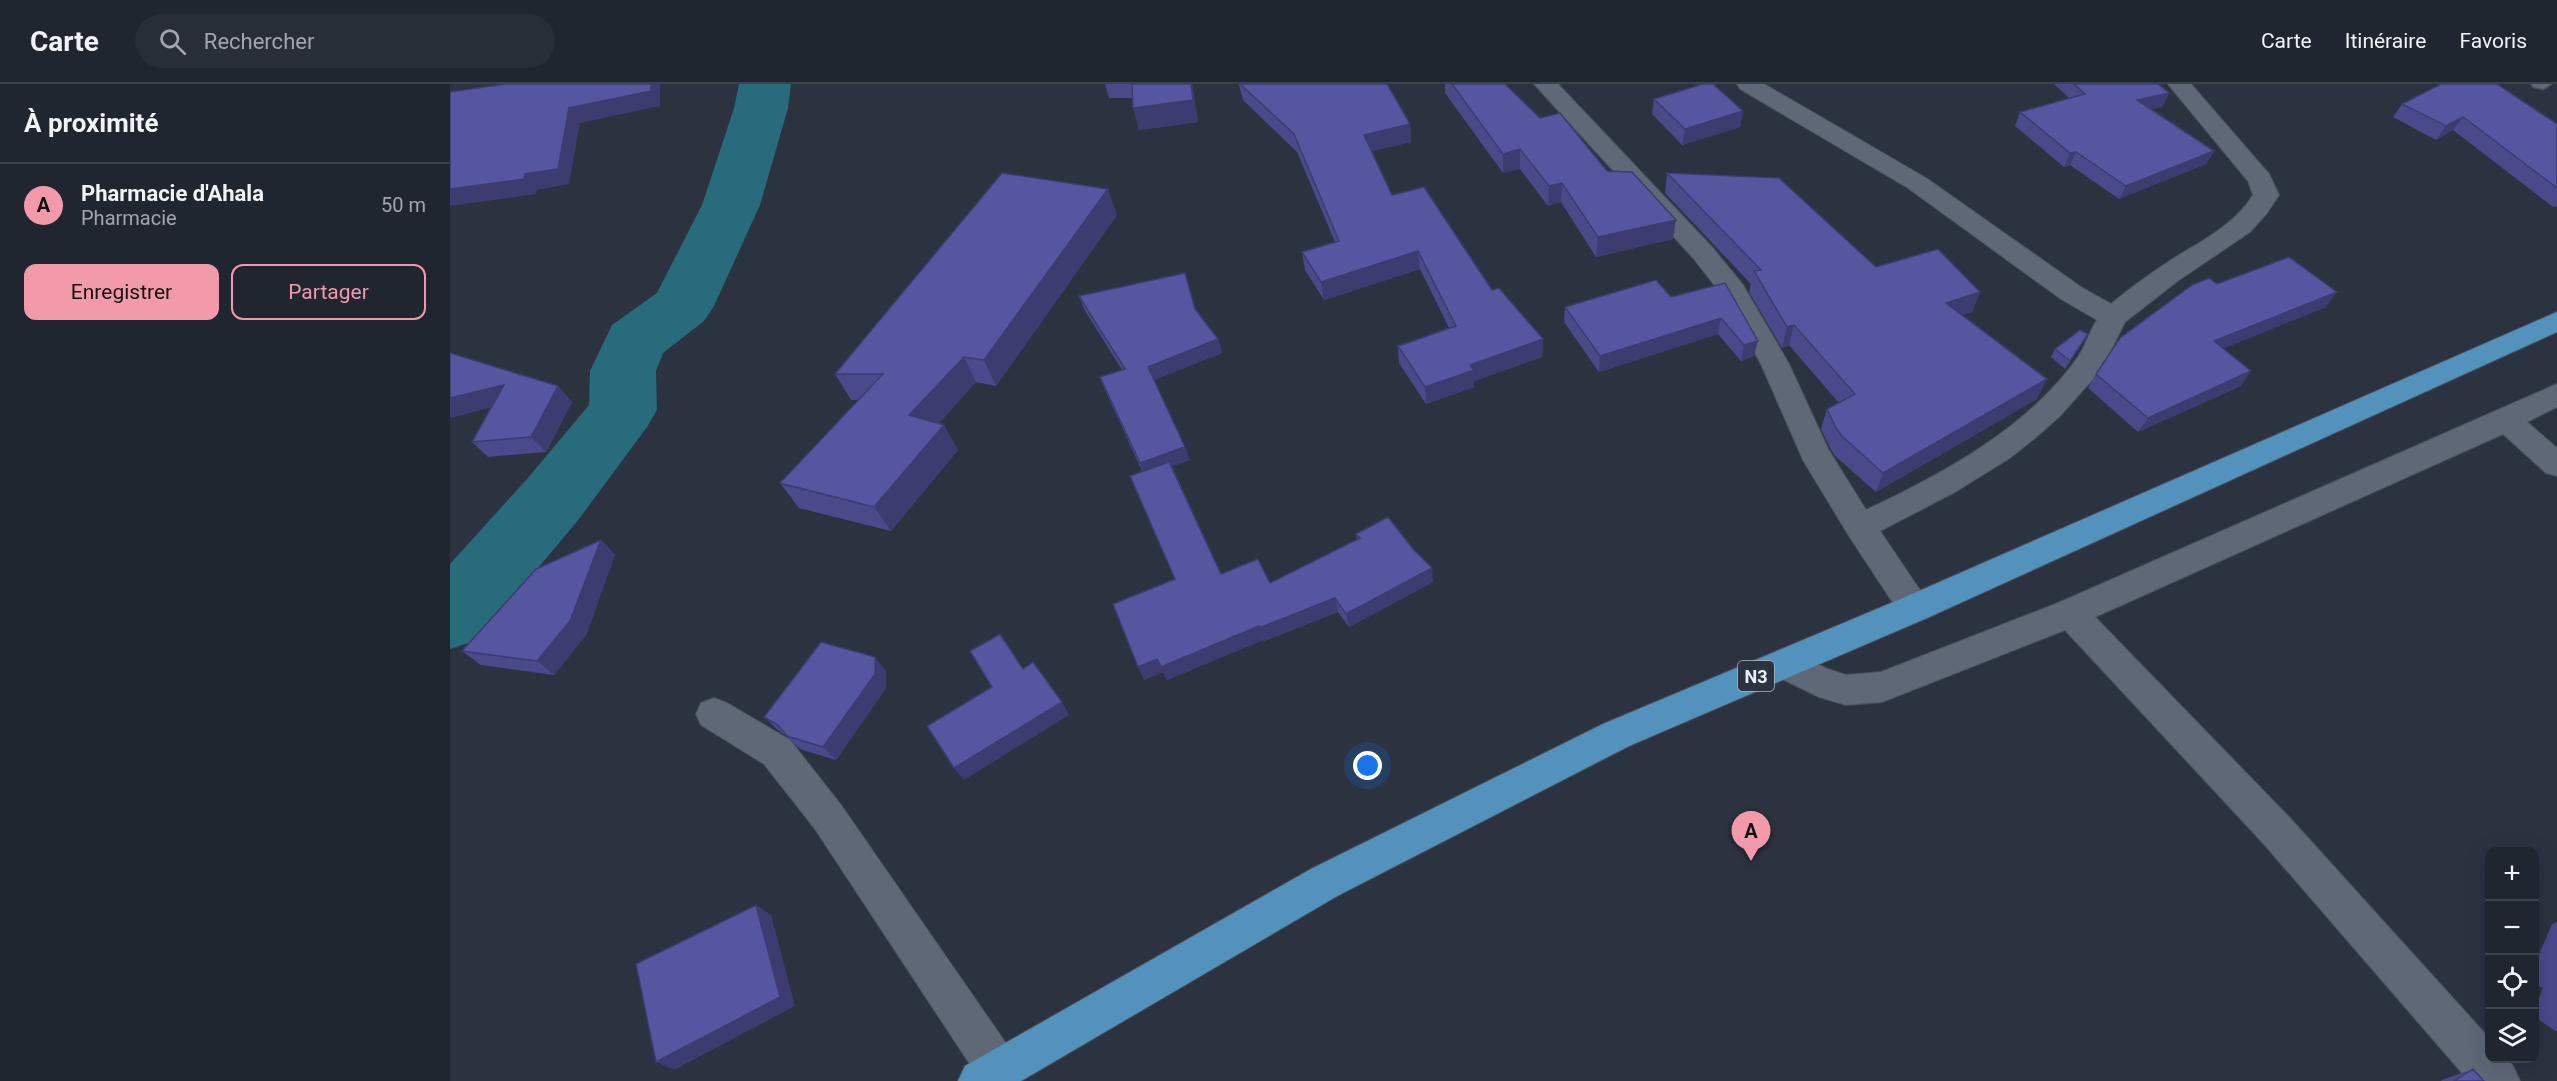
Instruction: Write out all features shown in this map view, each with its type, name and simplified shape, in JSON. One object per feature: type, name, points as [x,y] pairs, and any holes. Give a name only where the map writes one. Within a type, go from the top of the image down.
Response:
[{"type":"highway","name":"N3","points":[[989,1076],[1325,882],[1616,735],[1915,608],[2557,321]]},
{"type":"street","points":[[1545,84],[1703,253],[1733,291],[1775,364],[1815,452],[1860,527],[1915,608]]},
{"type":"street","points":[[1748,84],[1917,183],[2071,293],[2113,316]]},
{"type":"street","points":[[1860,527],[1917,501],[1960,476],[2043,415],[2071,387],[2092,358],[2099,346],[2103,331],[2113,316],[2187,261],[2241,228],[2256,214],[2266,195],[2260,179],[2179,84]]},
{"type":"street","points":[[1784,664],[1820,682],[1846,690],[1882,687],[2070,613],[2506,420],[2557,394]]},
{"type":"street","points":[[2506,420],[2555,462]]},
{"type":"street","points":[[2070,613],[2276,830],[2498,1081]]},
{"type":"street","points":[[714,714],[777,752],[828,817],[989,1076]]},
{"type":"building","points":[[505,84],[651,84],[651,91],[569,108],[558,169],[525,174],[524,179],[450,189],[450,92]]},
{"type":"building","points":[[1132,84],[1191,84],[1193,100],[1133,108]]},
{"type":"building","points":[[1240,84],[1387,84],[1410,124],[1364,135],[1392,195],[1424,187],[1492,290],[1499,288],[1543,339],[1470,365],[1474,370],[1425,387],[1398,346],[1456,326],[1418,251],[1321,282],[1302,252],[1339,241],[1294,134]]},
{"type":"building","points":[[1452,84],[1505,84],[1540,118],[1560,113],[1607,171],[1632,172],[1676,220],[1598,237],[1562,183],[1549,186],[1520,149],[1503,154]]},
{"type":"building","points":[[1703,84],[1713,84],[1743,111],[1685,129],[1654,99]]},
{"type":"building","points":[[2074,84],[2158,84],[2169,93],[2137,100],[2214,151],[2126,186],[2076,152],[2070,153],[2020,112],[2085,94]]},
{"type":"building","points":[[2441,84],[2497,84],[2557,124],[2557,188],[2463,117],[2446,126],[2402,104]]},
{"type":"building","points":[[1002,173],[1108,189],[984,360],[964,357],[909,415],[944,425],[874,507],[780,483],[883,374],[835,374]]},
{"type":"building","points":[[1667,173],[1779,178],[1876,267],[1938,249],[1980,292],[1946,303],[2047,379],[1883,473],[1842,436],[1827,409],[1855,394],[1794,325],[1787,327],[1754,271],[1761,270]]},
{"type":"building","points":[[2289,257],[2337,292],[2214,341],[2251,371],[2148,418],[2096,374],[2120,338],[2192,285],[2209,278],[2217,284]]},
{"type":"building","points":[[1185,273],[1195,309],[1218,339],[1148,367],[1185,447],[1140,463],[1100,377],[1125,369],[1079,296]]},
{"type":"building","points":[[1656,280],[1671,297],[1725,283],[1758,341],[1744,345],[1721,318],[1600,356],[1565,307]]},
{"type":"building","points":[[2080,330],[2088,334],[2070,361],[2055,349]]},
{"type":"building","points":[[450,353],[558,386],[531,437],[472,442],[504,385],[450,398]]},
{"type":"building","points":[[1169,462],[1221,574],[1258,559],[1270,583],[1360,538],[1356,534],[1388,517],[1413,549],[1432,568],[1346,614],[1335,598],[1259,628],[1259,626],[1161,667],[1157,659],[1138,667],[1113,604],[1175,579],[1130,476]]},
{"type":"building","points":[[601,540],[570,621],[537,661],[462,651],[536,569]]},
{"type":"building","points":[[1000,634],[1023,669],[1033,662],[1062,702],[954,768],[927,726],[992,687],[970,651]]},
{"type":"building","points":[[821,642],[875,657],[875,674],[823,747],[787,736],[778,725],[764,717]]},
{"type":"building","points":[[756,905],[780,997],[656,1062],[636,964]]},
{"type":"building","points":[[2473,1069],[2484,1081],[2454,1081]]},
{"type":"waterway","points":[[450,617],[553,499],[623,410],[623,371],[635,341],[682,306],[731,205],[761,108],[765,84]]},
{"type":"place","name":"Pharmacie d'Ahala","points":[[1751,861]]}]
